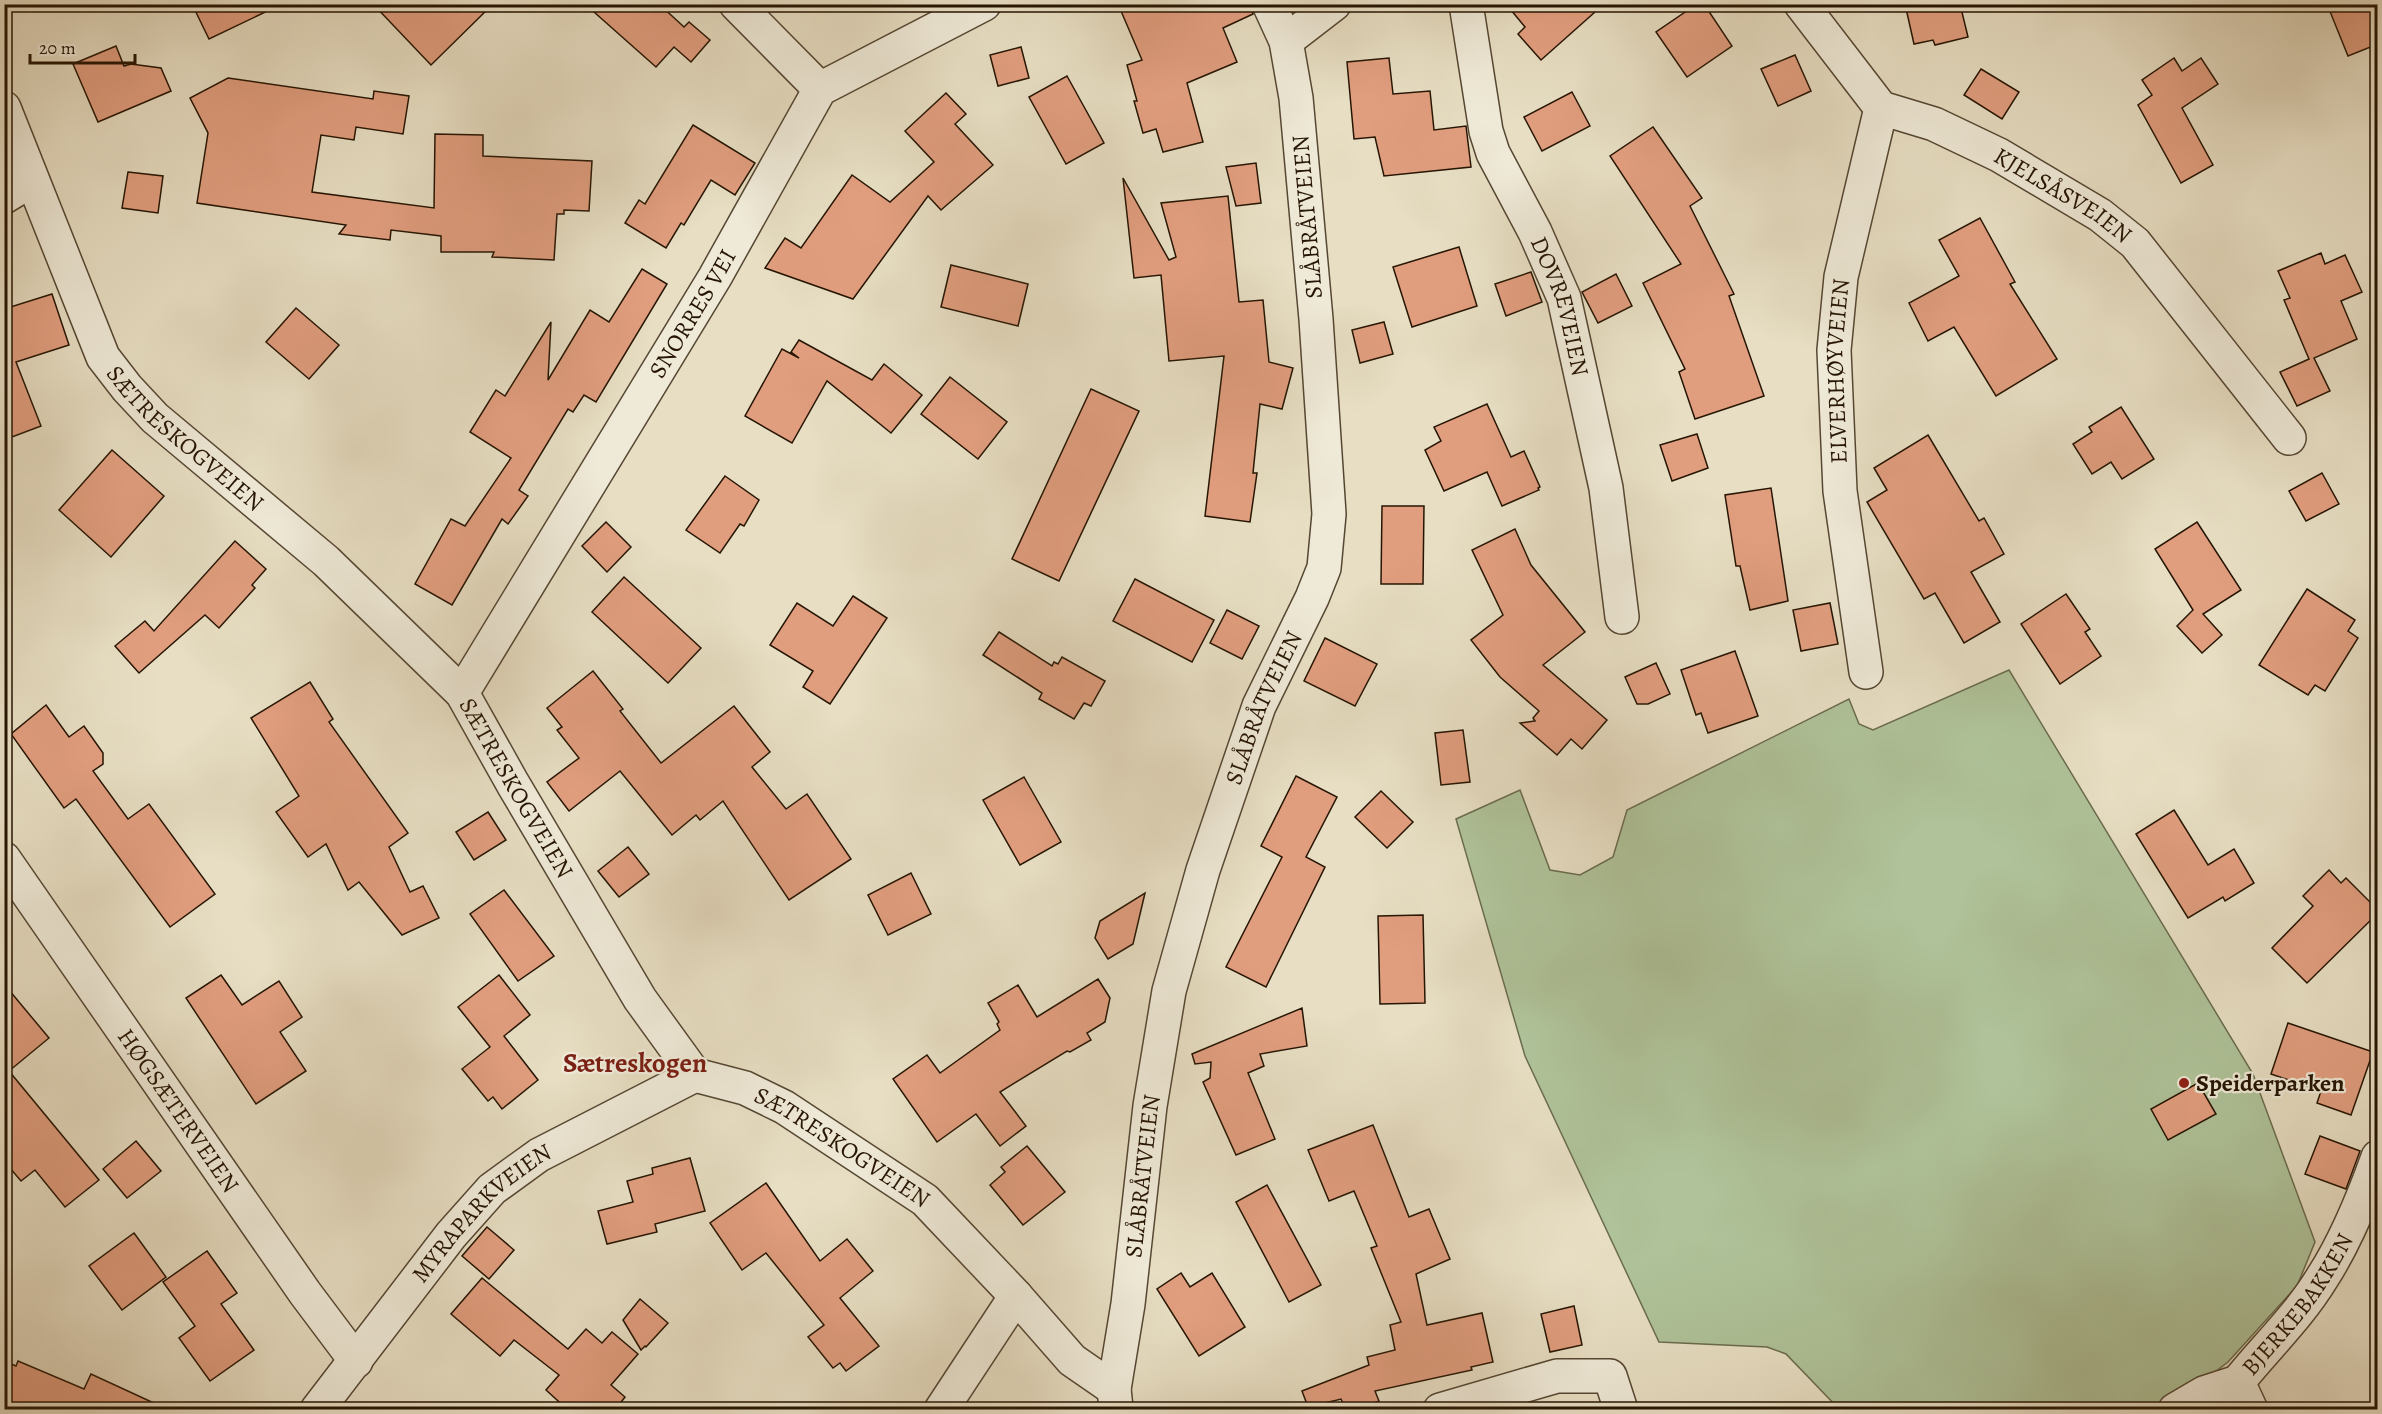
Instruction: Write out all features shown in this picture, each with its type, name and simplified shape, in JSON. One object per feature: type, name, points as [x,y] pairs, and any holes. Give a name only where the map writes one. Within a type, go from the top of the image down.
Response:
[{"type":"street","points":[[736,4],[820,89],[984,4]]},
{"type":"street","name":"SLÅBRÅTVEIEN","points":[[1115,1399],[1150,1106],[1169,991],[1203,870],[1258,706],[1312,598],[1324,568],[1329,514],[1316,319],[1296,99],[1286,41],[1269,4]]},
{"type":"street","points":[[1286,41],[1334,4]]},
{"type":"street","name":"DOVREVEIEN","points":[[1466,4],[1486,131],[1493,153],[1534,232],[1564,298],[1606,488],[1622,617]]},
{"type":"street","points":[[1801,4],[1881,108]]},
{"type":"street","name":"SNORRES VEI","points":[[462,693],[715,277],[820,89]]},
{"type":"street","name":"SÆTRESKOGVEIEN","points":[[4,108],[18,188],[103,357],[127,388],[155,418],[326,561],[462,693],[640,999],[695,1075],[745,1088],[784,1107],[924,1200],[1016,1296],[1072,1360],[1115,1399]]},
{"type":"street","name":"KJELSÅSVEIEN","points":[[1881,108],[1934,124],[1999,154],[2100,215],[2135,243],[2289,438]]},
{"type":"street","name":"ELVERHØYVEIEN","points":[[1866,672],[1840,490],[1834,350],[1841,277],[1881,108]]},
{"type":"street","name":"HØGSÆTERVEIEN","points":[[4,858],[304,1293],[356,1361]]},
{"type":"street","name":"MYRAPARKVEIEN","points":[[317,1410],[451,1235],[492,1189],[538,1155],[695,1075]]},
{"type":"street","name":"BJERKEBAKKEN","points":[[2175,1410],[2204,1393],[2245,1396],[2297,1314],[2323,1278],[2362,1200],[2378,1157]]},
{"type":"street","points":[[941,1410],[1016,1296]]},
{"type":"street","points":[[1440,1410],[1557,1377],[1610,1376],[1621,1410]]},
{"type":"green space","points":[[2009,670],[2253,1074],[2315,1242],[2297,1286],[2228,1362],[2187,1393],[2159,1409],[1839,1409],[1786,1354],[1767,1347],[1659,1342],[1525,1056],[1456,819],[1520,790],[1550,870],[1580,875],[1613,857],[1627,810],[1849,699],[1859,724],[1873,730]]},
{"type":"building","points":[[192,4],[282,4],[209,39]]},
{"type":"building","points":[[373,4],[493,4],[431,65]]},
{"type":"building","points":[[585,4],[659,4],[684,27],[689,22],[710,40],[691,62],[674,47],[656,67]]},
{"type":"building","points":[[1118,4],[1251,4],[1253,14],[1223,28],[1237,62],[1187,83],[1203,142],[1163,152],[1156,129],[1143,133],[1127,65],[1142,60]]},
{"type":"building","points":[[1506,4],[1604,4],[1541,60],[1518,34],[1525,27]]},
{"type":"building","points":[[1697,4],[1704,4],[1732,46],[1687,77],[1656,32]]},
{"type":"building","points":[[1905,4],[1960,4],[1968,37],[1935,45],[1933,40],[1914,44]]},
{"type":"building","points":[[2327,4],[2378,4],[2378,44],[2348,56]]},
{"type":"building","points":[[116,46],[124,66],[131,64],[161,68],[171,91],[98,122],[73,64]]},
{"type":"building","points":[[1021,47],[1029,78],[998,86],[990,55]]},
{"type":"building","points":[[1795,55],[1811,91],[1778,106],[1761,69]]},
{"type":"building","points":[[1389,58],[1393,94],[1430,91],[1434,130],[1466,126],[1471,167],[1384,176],[1375,137],[1354,139],[1347,62]]},
{"type":"building","points":[[2174,58],[2182,71],[2201,58],[2218,84],[2182,108],[2213,165],[2181,183],[2138,105],[2152,95],[2142,80]]},
{"type":"building","points":[[1981,69],[2019,92],[2002,119],[1964,95]]},
{"type":"building","points":[[1067,76],[1104,143],[1066,164],[1029,97]]},
{"type":"building","points":[[228,78],[373,99],[374,91],[409,96],[403,134],[356,127],[354,140],[321,135],[312,192],[434,208],[435,134],[483,135],[483,156],[592,161],[589,211],[564,210],[564,214],[557,214],[554,260],[492,257],[494,252],[441,252],[441,236],[391,230],[390,240],[339,234],[346,225],[197,203],[208,133],[190,98]]},
{"type":"building","points":[[1572,92],[1590,126],[1542,151],[1524,117]]},
{"type":"building","points":[[946,93],[966,114],[955,124],[993,165],[941,210],[928,196],[853,299],[765,268],[785,238],[801,248],[852,175],[890,202],[934,162],[905,131]]},
{"type":"building","points":[[693,125],[755,163],[735,195],[711,180],[684,225],[681,223],[666,248],[625,223],[639,200],[645,204]]},
{"type":"building","points":[[1653,127],[1702,198],[1690,206],[1734,294],[1729,296],[1764,396],[1695,419],[1679,372],[1685,369],[1643,283],[1681,264],[1610,156]]},
{"type":"building","points":[[1256,163],[1261,203],[1236,206],[1226,167]]},
{"type":"building","points":[[128,172],[163,176],[158,213],[122,208]]},
{"type":"building","points":[[1123,178],[1169,260],[1176,257],[1161,203],[1228,196],[1239,302],[1263,300],[1269,362],[1293,368],[1282,409],[1260,404],[1253,473],[1257,473],[1250,522],[1205,516],[1224,356],[1169,361],[1161,275],[1134,278]]},
{"type":"building","points":[[1980,218],[2015,282],[2010,284],[2057,359],[1996,396],[1954,327],[1928,341],[1909,303],[1959,276],[1939,240]]},
{"type":"building","points":[[1459,247],[1477,306],[1412,327],[1393,267]]},
{"type":"building","points":[[2321,253],[2325,264],[2345,255],[2362,292],[2341,301],[2357,339],[2314,358],[2330,391],[2297,406],[2280,372],[2309,359],[2284,300],[2290,298],[2278,271]]},
{"type":"building","points":[[951,265],[1028,284],[1018,326],[941,307]]},
{"type":"building","points":[[642,269],[667,284],[596,402],[584,395],[573,412],[568,409],[519,490],[528,496],[508,524],[502,519],[452,605],[415,584],[451,519],[465,526],[511,458],[470,432],[496,390],[505,396],[551,322],[548,380],[590,310],[609,322]]},
{"type":"building","points":[[1531,272],[1542,302],[1506,316],[1495,284]]},
{"type":"building","points":[[1616,274],[1632,306],[1598,323],[1582,292]]},
{"type":"building","points":[[52,294],[69,345],[16,362],[41,426],[4,440],[4,309]]},
{"type":"building","points":[[296,308],[339,345],[309,379],[266,342]]},
{"type":"building","points":[[1384,322],[1393,354],[1360,363],[1352,330]]},
{"type":"building","points":[[799,340],[872,380],[884,364],[922,395],[891,433],[827,381],[792,443],[745,416],[782,349],[799,358],[791,352]]},
{"type":"building","points":[[950,377],[1007,422],[978,459],[921,414]]},
{"type":"building","points":[[1091,389],[1139,411],[1059,581],[1012,559]]},
{"type":"building","points":[[1487,404],[1511,457],[1524,451],[1540,487],[1539,490],[1502,506],[1487,472],[1444,491],[1425,450],[1441,441],[1434,427]]},
{"type":"building","points":[[2121,407],[2154,459],[2122,479],[2111,462],[2092,474],[2073,444],[2092,432],[2089,427]]},
{"type":"building","points":[[1697,434],[1708,468],[1672,481],[1660,445]]},
{"type":"building","points":[[1928,435],[1979,521],[1984,518],[2004,554],[1971,572],[2000,622],[1964,643],[1935,593],[1924,599],[1867,502],[1887,490],[1874,468]]},
{"type":"building","points":[[112,450],[164,496],[111,557],[59,510]]},
{"type":"building","points":[[2322,473],[2339,504],[2306,521],[2289,491]]},
{"type":"building","points":[[725,476],[759,500],[744,526],[740,524],[720,553],[686,530]]},
{"type":"building","points":[[1771,488],[1788,601],[1750,610],[1740,566],[1736,566],[1725,495]]},
{"type":"building","points":[[1382,506],[1424,506],[1423,584],[1381,584]]},
{"type":"building","points":[[606,522],[631,547],[607,572],[582,546]]},
{"type":"building","points":[[2197,522],[2241,590],[2203,614],[2222,635],[2202,653],[2177,626],[2193,610],[2155,549]]},
{"type":"building","points":[[1515,529],[1531,565],[1585,632],[1543,665],[1607,720],[1582,749],[1571,739],[1557,755],[1520,723],[1535,721],[1533,718],[1539,711],[1500,677],[1471,640],[1503,615],[1472,550]]},
{"type":"building","points":[[235,541],[266,569],[252,585],[255,588],[219,628],[205,615],[139,673],[115,646],[145,621],[154,631]]},
{"type":"building","points":[[624,577],[701,648],[668,683],[592,612]]},
{"type":"building","points":[[1135,579],[1214,620],[1192,662],[1113,621]]},
{"type":"building","points":[[2307,589],[2355,620],[2348,631],[2358,638],[2325,691],[2315,685],[2308,695],[2259,665]]},
{"type":"building","points":[[2066,594],[2090,629],[2085,632],[2101,656],[2060,684],[2021,624]]},
{"type":"building","points":[[853,596],[887,618],[830,704],[803,687],[813,671],[770,645],[797,603],[833,626]]},
{"type":"building","points":[[1830,603],[1838,644],[1801,651],[1793,610]]},
{"type":"building","points":[[1227,610],[1259,626],[1242,659],[1210,643]]},
{"type":"building","points":[[999,632],[1052,666],[1054,662],[1058,664],[1062,657],[1105,681],[1091,706],[1084,703],[1074,719],[1039,699],[1042,693],[983,655]]},
{"type":"building","points":[[1325,638],[1377,664],[1355,706],[1304,681]]},
{"type":"building","points":[[1735,651],[1758,716],[1708,733],[1701,713],[1696,715],[1681,670]]},
{"type":"building","points":[[1656,663],[1670,694],[1648,704],[1637,704],[1625,677]]},
{"type":"building","points":[[593,671],[623,709],[620,711],[661,763],[734,706],[770,752],[752,767],[786,809],[807,794],[851,859],[789,900],[723,801],[700,820],[696,815],[672,835],[620,771],[569,811],[547,782],[579,758],[557,730],[562,727],[547,708]]},
{"type":"building","points":[[310,682],[333,719],[329,722],[408,833],[389,847],[410,892],[423,886],[439,918],[402,935],[359,882],[348,890],[326,844],[308,857],[276,812],[299,796],[251,718]]},
{"type":"building","points":[[46,705],[69,737],[84,726],[103,753],[103,764],[93,771],[128,819],[149,804],[215,894],[170,927],[76,799],[64,808],[11,734]]},
{"type":"building","points":[[1463,730],[1470,782],[1441,785],[1435,733]]},
{"type":"building","points":[[1296,776],[1337,797],[1306,857],[1325,867],[1266,987],[1226,967],[1282,857],[1261,846]]},
{"type":"building","points":[[1024,777],[1061,842],[1020,865],[983,800]]},
{"type":"building","points":[[1381,791],[1413,822],[1387,848],[1355,817]]},
{"type":"building","points":[[2174,810],[2208,865],[2234,849],[2254,883],[2225,901],[2223,897],[2188,918],[2136,834]]},
{"type":"building","points":[[488,812],[506,840],[474,860],[456,832]]},
{"type":"building","points":[[628,847],[649,874],[619,897],[598,871]]},
{"type":"building","points":[[2329,870],[2341,883],[2346,878],[2378,910],[2378,913],[2307,983],[2272,948],[2313,906],[2303,896]]},
{"type":"building","points":[[911,873],[931,914],[888,935],[868,895]]},
{"type":"building","points":[[504,890],[554,956],[518,981],[470,914]]},
{"type":"building","points":[[1145,893],[1133,944],[1108,959],[1095,938],[1100,921]]},
{"type":"building","points":[[1423,915],[1425,1003],[1380,1004],[1378,916]]},
{"type":"building","points":[[221,975],[242,1005],[279,981],[302,1017],[280,1032],[306,1071],[256,1104],[186,998]]},
{"type":"building","points":[[499,975],[530,1015],[504,1036],[538,1080],[502,1109],[493,1097],[488,1101],[462,1069],[490,1047],[458,1007]]},
{"type":"building","points":[[1098,979],[1110,998],[1105,1022],[1087,1033],[1091,1040],[1070,1052],[1067,1051],[1000,1092],[1026,1126],[1000,1146],[976,1114],[937,1142],[893,1079],[927,1055],[940,1073],[1000,1030],[997,1024],[999,1022],[988,1003],[1018,985],[1037,1017]]},
{"type":"building","points":[[4,984],[49,1038],[9,1071],[99,1180],[65,1207],[35,1170],[21,1181],[4,1161]]},
{"type":"building","points":[[1302,1008],[1307,1046],[1260,1054],[1264,1066],[1248,1073],[1275,1139],[1236,1155],[1203,1082],[1210,1078],[1211,1062],[1195,1064],[1192,1054]]},
{"type":"building","points":[[2288,1023],[2373,1052],[2351,1115],[2317,1103],[2321,1091],[2271,1074]]},
{"type":"building","points":[[2198,1083],[2216,1114],[2168,1140],[2151,1109]]},
{"type":"building","points":[[1373,1125],[1409,1217],[1429,1209],[1450,1259],[1416,1274],[1427,1325],[1482,1313],[1493,1362],[1471,1367],[1472,1370],[1375,1391],[1379,1401],[1357,1410],[1346,1410],[1341,1399],[1308,1407],[1302,1391],[1369,1365],[1367,1357],[1395,1350],[1390,1325],[1401,1322],[1371,1248],[1377,1246],[1354,1191],[1329,1201],[1308,1150]]},
{"type":"building","points":[[2320,1136],[2360,1151],[2346,1189],[2305,1174]]},
{"type":"building","points":[[136,1141],[161,1171],[127,1198],[103,1169]]},
{"type":"building","points":[[1027,1146],[1065,1192],[1023,1225],[990,1185],[1005,1172],[1001,1167]]},
{"type":"building","points":[[690,1158],[705,1211],[655,1224],[657,1232],[607,1244],[598,1211],[633,1202],[627,1181],[653,1174],[652,1168]]},
{"type":"building","points":[[766,1183],[820,1261],[847,1239],[873,1271],[840,1298],[879,1346],[846,1371],[840,1363],[833,1368],[808,1337],[824,1325],[766,1253],[742,1270],[710,1223]]},
{"type":"building","points":[[1267,1185],[1321,1285],[1289,1302],[1236,1202]]},
{"type":"building","points":[[487,1227],[514,1250],[489,1279],[462,1256]]},
{"type":"building","points":[[134,1233],[166,1277],[122,1310],[89,1266]]},
{"type":"building","points":[[207,1251],[237,1293],[221,1304],[254,1350],[210,1381],[179,1338],[195,1326],[163,1282]]},
{"type":"building","points":[[1181,1273],[1190,1287],[1212,1273],[1245,1327],[1199,1356],[1157,1289]]},
{"type":"building","points":[[482,1278],[568,1349],[586,1329],[602,1343],[612,1332],[638,1354],[611,1385],[625,1397],[615,1410],[601,1410],[594,1404],[589,1410],[568,1410],[546,1390],[559,1375],[514,1340],[500,1356],[451,1314]]},
{"type":"building","points":[[640,1299],[668,1323],[641,1350],[623,1320]]},
{"type":"building","points":[[1574,1306],[1582,1345],[1550,1352],[1541,1314]]},
{"type":"building","points":[[4,1361],[16,1366],[18,1361],[84,1389],[91,1374],[169,1410],[4,1410]]},
{"type":"place","name":"Speiderparken","points":[[2184,1083]]},
{"type":"district","name":"Sætreskogen","points":[[635,1063]]}]
